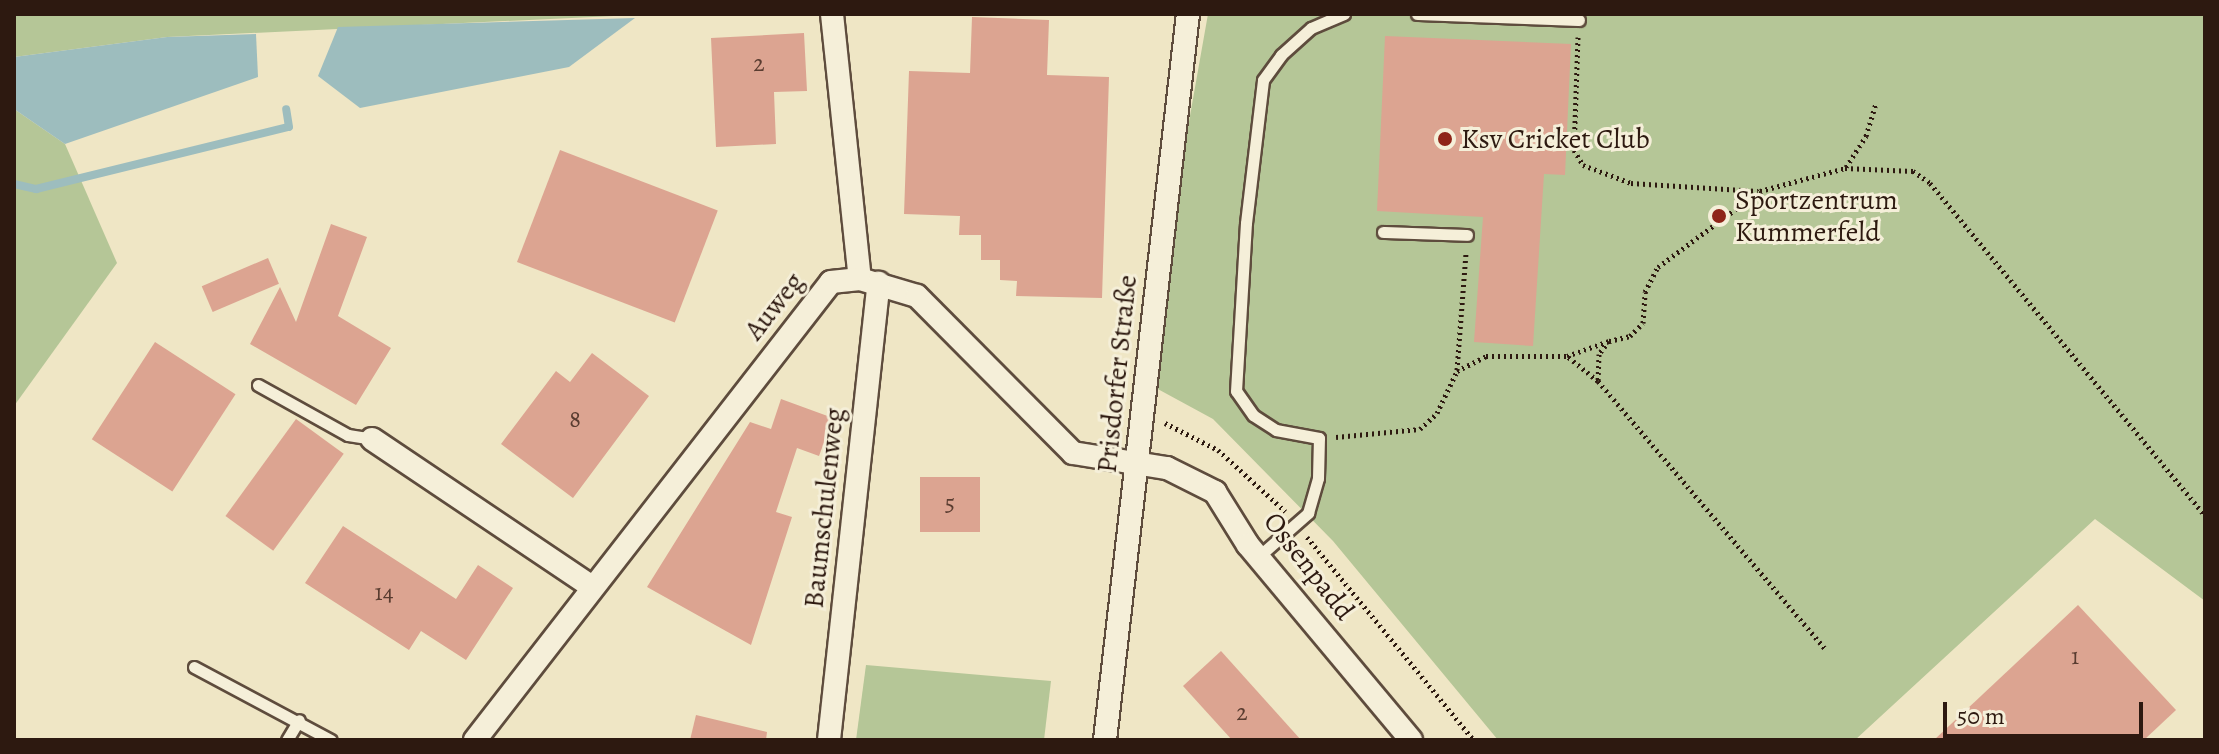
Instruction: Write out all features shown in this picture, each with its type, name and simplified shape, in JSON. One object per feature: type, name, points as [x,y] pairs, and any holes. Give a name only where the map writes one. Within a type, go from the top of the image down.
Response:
[{"type":"street","name":"Baumschulenweg","points":[[829,740],[869,281],[832,14]]},
{"type":"street","name":"Prisdorfer Straße","points":[[1105,740],[1188,14]]},
{"type":"street","points":[[869,281],[917,296],[1073,453],[1138,465]]},
{"type":"street","name":"Auweg","points":[[475,740],[831,282],[869,281]]},
{"type":"street","points":[[372,439],[592,587]]},
{"type":"street","name":"Ossenpadd","points":[[1138,465],[1167,468],[1215,492],[1258,557],[1411,740]]},
{"type":"lane","points":[[1258,557],[1297,525],[1315,499],[1319,438],[1276,430],[1253,415],[1236,391],[1246,223],[1263,80],[1281,55],[1311,28],[1344,14]]},
{"type":"lane","points":[[1417,14],[1579,20]]},
{"type":"lane","points":[[1383,232],[1467,235]]},
{"type":"lane","points":[[258,385],[348,435],[372,439]]},
{"type":"lane","points":[[194,667],[299,720],[331,740]]},
{"type":"lane","points":[[287,740],[299,720]]},
{"type":"path","points":[[1579,20],[1574,150],[1583,165],[1631,183],[1760,191],[1845,168],[1913,171],[1930,183],[2205,515]]},
{"type":"path","points":[[1845,168],[1866,136],[1876,104]]},
{"type":"path","points":[[1457,371],[1486,356],[1567,356],[1630,336],[1643,323],[1645,292],[1658,267],[1760,191]]},
{"type":"path","points":[[1319,438],[1420,429],[1437,413],[1457,371],[1467,235]]},
{"type":"path","points":[[1598,381],[1599,354],[1609,341]]},
{"type":"path","points":[[1567,356],[1598,381],[1826,650]]},
{"type":"path","points":[[1142,415],[1218,450],[1297,525],[1474,740]]},
{"type":"green space","points":[[14,14],[656,14],[167,37],[14,57]]},
{"type":"green space","name":"Sportzentrum Kummerfeld","points":[[1208,14],[2205,14],[2205,601],[2095,519],[1855,740],[1498,740],[1333,541],[1213,419],[1143,381]]},
{"type":"green space","points":[[14,109],[65,144],[117,263],[14,406]]},
{"type":"green space","points":[[866,665],[1051,681],[1044,740],[856,740]]},
{"type":"water","points":[[635,18],[569,67],[360,108],[318,76],[338,27]]},
{"type":"water","points":[[256,34],[258,77],[65,144],[14,109],[14,57],[167,37]]},
{"type":"building","points":[[972,17],[1049,20],[1047,75],[1109,77],[1102,298],[1016,296],[1017,281],[1000,280],[1000,260],[981,260],[981,235],[959,235],[960,216],[904,214],[909,71],[970,73]]},
{"type":"building","points":[[804,33],[807,91],[774,92],[776,144],[716,147],[711,38]]},
{"type":"building","points":[[1385,36],[1571,44],[1565,175],[1544,174],[1533,346],[1474,342],[1483,217],[1377,211]]},
{"type":"building","points":[[560,150],[718,211],[675,323],[517,262]]},
{"type":"building","points":[[331,224],[367,237],[338,316],[391,348],[356,405],[250,344],[280,287],[296,322]]},
{"type":"building","points":[[268,258],[279,284],[213,312],[202,286]]},
{"type":"building","points":[[155,342],[236,394],[172,492],[92,439]]},
{"type":"building","points":[[592,353],[649,396],[573,498],[501,444],[556,371],[570,382]]},
{"type":"building","points":[[781,399],[833,418],[819,456],[797,448],[776,512],[792,517],[751,645],[647,587],[750,422],[771,429]]},
{"type":"building","points":[[296,419],[344,454],[273,551],[225,516]]},
{"type":"building","points":[[920,477],[980,477],[980,532],[920,532]]},
{"type":"building","points":[[343,526],[456,599],[478,565],[513,588],[466,660],[421,631],[409,650],[305,583]]},
{"type":"building","points":[[2078,605],[2176,710],[2144,740],[1934,740]]},
{"type":"building","points":[[1221,651],[1301,740],[1232,740],[1183,686]]},
{"type":"building","points":[[696,715],[767,732],[766,740],[690,740]]},
{"type":"waterway","points":[[14,184],[36,189],[289,127],[286,109]]},
{"type":"place","name":"Ksv Cricket Club","points":[[1445,139]]},
{"type":"place","name":"Sportzentrum Kummerfeld","points":[[1719,216]]}]
